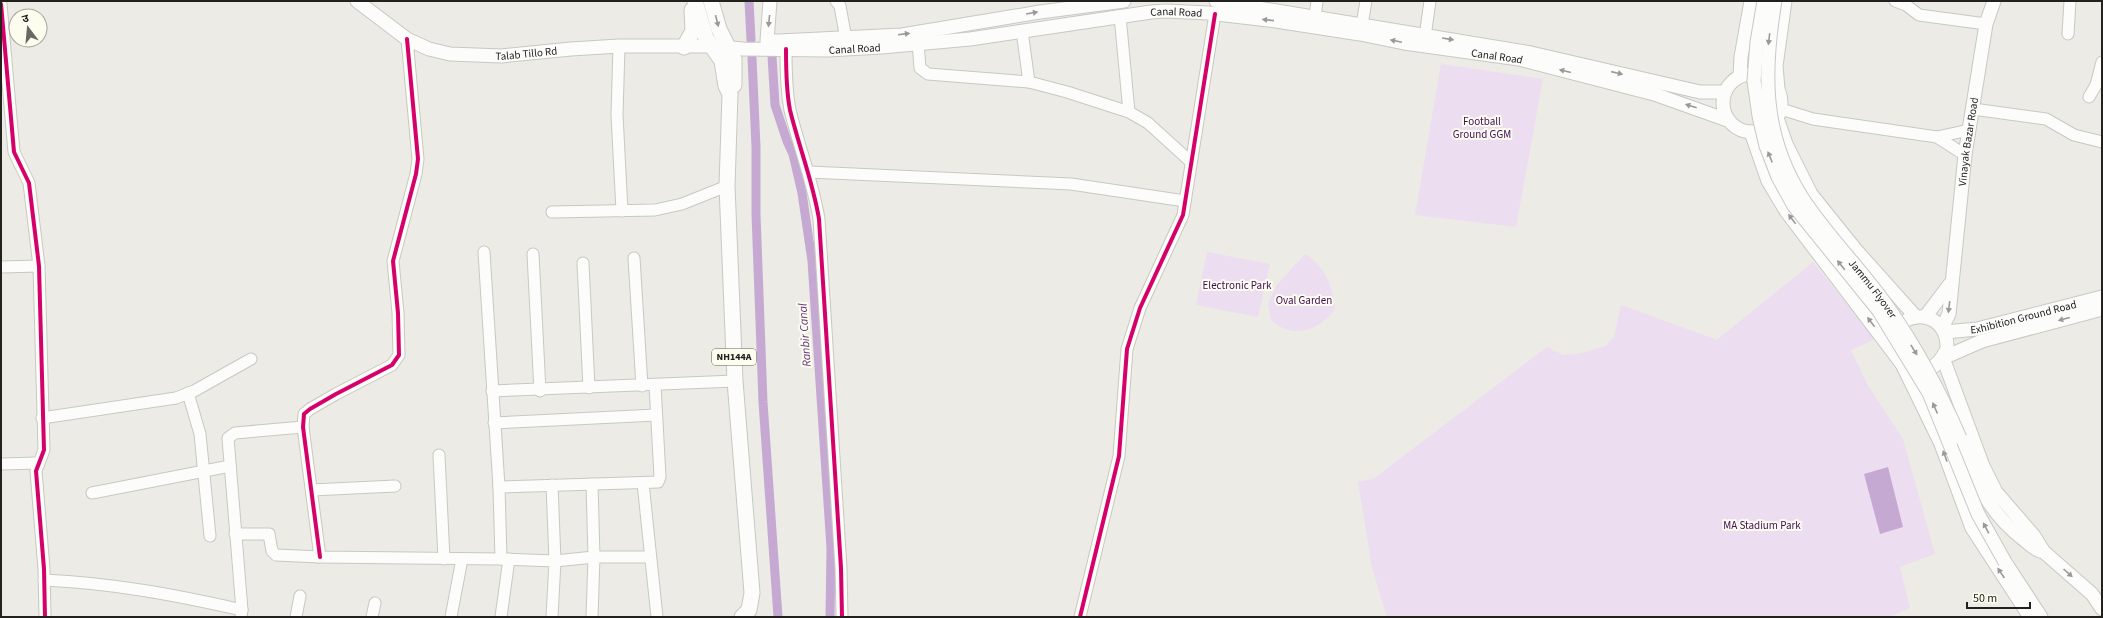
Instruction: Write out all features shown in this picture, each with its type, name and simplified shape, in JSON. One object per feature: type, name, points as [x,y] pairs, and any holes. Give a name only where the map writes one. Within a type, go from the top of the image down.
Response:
[{"type":"highway","name":"NH144A","points":[[694,1],[704,32],[722,45]]},
{"type":"highway","points":[[684,47],[693,31],[694,1]]},
{"type":"highway","name":"NH144A","points":[[711,1],[722,45],[722,61],[730,94],[727,186],[734,381],[752,593],[749,610],[742,617]]},
{"type":"main road","name":"Talab Tillo Rd","points":[[358,1],[407,40],[429,49],[470,56],[501,56],[619,46],[684,47],[722,45]]},
{"type":"main road","name":"Canal Road","points":[[770,1],[767,41],[902,35],[1050,6],[1124,1]]},
{"type":"main road","points":[[1740,76],[1741,57],[1751,1]]},
{"type":"main road","name":"Jammu Flyover","points":[[1764,1],[1757,42],[1754,81],[1759,116],[1766,146],[1778,177],[1794,206],[1878,311],[1929,393],[1978,514],[2036,616]]},
{"type":"main road","name":"Jammu Flyover","points":[[1775,1],[1768,41],[1766,75],[1770,112],[1777,142],[1788,172],[1803,199],[1887,306],[1939,389],[1980,488],[1990,506],[2007,526],[2038,551],[2044,552]]},
{"type":"main road","points":[[1785,1],[1776,66],[1778,89],[1781,99],[1779,113],[1786,144],[1811,194],[1856,250],[1921,317],[1937,322],[1943,330],[1947,349],[1943,358],[1936,366],[1924,371],[1912,370],[1898,359],[1893,339],[1899,326],[1907,320],[1921,317],[1950,284]]},
{"type":"main road","name":"Vinayak Bazar Road","points":[[1943,330],[1949,314],[1950,284],[1965,154],[1986,24],[1994,1]]},
{"type":"main road","name":"Canal Road","points":[[722,45],[828,50],[970,38],[1120,16],[1166,11],[1265,5],[1315,17],[1362,25],[1425,40],[1519,59],[1654,94],[1727,120]]},
{"type":"main road","name":"Canal Road","points":[[1215,7],[1360,34],[1425,40],[1531,53],[1700,92],[1724,92]]},
{"type":"main road","points":[[1778,89],[1771,81],[1762,75],[1751,74],[1740,76],[1731,82],[1724,92],[1722,101],[1723,111],[1727,120],[1734,126],[1751,132],[1766,129],[1779,113]]},
{"type":"main road","points":[[1751,132],[1768,181],[1786,211],[1898,359],[1941,444],[1972,528],[2036,616]]},
{"type":"main road","name":"Exhibition Ground Road","points":[[1943,330],[1977,330],[2102,297]]},
{"type":"main road","points":[[1943,358],[1982,341],[2102,309]]},
{"type":"main road","points":[[1943,358],[1966,423],[1991,482],[2002,501],[2034,536],[2044,552],[2092,594],[2102,609]]},
{"type":"street","points":[[836,1],[840,6],[846,38]]},
{"type":"street","points":[[1315,17],[1317,1]]},
{"type":"street","points":[[1362,25],[1366,1]]},
{"type":"street","points":[[1895,1],[1906,5],[1919,14],[1986,24]]},
{"type":"street","points":[[2068,34],[2070,1]]},
{"type":"street","points":[[1425,40],[1427,2]]},
{"type":"street","points":[[1,4],[14,152],[29,183],[39,266],[44,454],[38,463],[36,471],[44,580],[45,617]]},
{"type":"street","points":[[1080,617],[1119,456],[1127,349],[1137,314],[1183,215],[1215,7]]},
{"type":"street","points":[[1120,16],[1129,112]]},
{"type":"street","points":[[1022,31],[1029,82]]},
{"type":"street","points":[[320,557],[303,427],[304,414],[310,409],[392,365],[396,361],[400,350],[393,271],[394,253],[416,174],[418,159],[407,40]]},
{"type":"street","points":[[918,42],[920,68],[928,74],[1029,82],[1067,92],[1129,112],[1148,123],[1191,162]]},
{"type":"street","points":[[619,46],[617,115],[622,211]]},
{"type":"street","points":[[786,49],[787,90],[790,110],[809,172],[819,220],[841,568],[842,617]]},
{"type":"street","points":[[2089,97],[2096,85],[2102,62]]},
{"type":"street","points":[[1973,109],[2046,119],[2074,135],[2102,142]]},
{"type":"street","points":[[1779,113],[1937,137],[1969,130]]},
{"type":"street","points":[[1937,137],[1965,154]]},
{"type":"street","points":[[809,172],[1072,184],[1185,201]]},
{"type":"street","points":[[552,212],[667,209],[727,186]]},
{"type":"street","points":[[484,252],[494,423],[505,559],[501,617]]},
{"type":"street","points":[[533,254],[540,390]]},
{"type":"street","points":[[634,258],[642,386]]},
{"type":"street","points":[[583,263],[589,388]]},
{"type":"street","points":[[1,267],[39,266]]},
{"type":"street","points":[[42,418],[162,401],[188,393],[251,360]]},
{"type":"street","points":[[492,391],[734,381]]},
{"type":"street","points":[[499,487],[552,484],[655,483],[659,480],[654,385]]},
{"type":"street","points":[[188,393],[200,434],[210,536]]},
{"type":"street","points":[[494,423],[656,415]]},
{"type":"street","points":[[44,580],[92,582],[129,587],[241,614],[228,441],[231,434],[303,427]]},
{"type":"street","points":[[439,455],[444,559]]},
{"type":"street","points":[[1,464],[38,463]]},
{"type":"street","points":[[92,493],[230,466]]},
{"type":"street","points":[[643,483],[657,617]]},
{"type":"street","points":[[552,484],[555,561],[552,617]]},
{"type":"street","points":[[592,484],[594,557],[592,617]]},
{"type":"street","points":[[312,490],[395,486]]},
{"type":"street","points":[[235,534],[269,534],[272,551],[276,555],[555,561],[594,557],[650,557]]},
{"type":"street","points":[[451,617],[462,559]]},
{"type":"street","points":[[296,617],[300,596]]},
{"type":"street","points":[[372,617],[375,603]]},
{"type":"green space","name":"Football Ground GGM","points":[[1441,64],[1543,79],[1516,227],[1415,215]]},
{"type":"green space","name":"Electronic Park","points":[[1207,252],[1270,264],[1258,317],[1196,305]]},
{"type":"green space","name":"Oval Garden","points":[[1305,254],[1318,265],[1327,278],[1335,309],[1322,323],[1304,330],[1295,331],[1278,326],[1271,319],[1268,304],[1276,286]]},
{"type":"green space","name":"MA Stadium Park","points":[[1813,262],[1875,339],[1851,350],[1867,384],[1903,439],[1935,554],[1900,567],[1910,608],[1889,617],[1387,617],[1372,568],[1358,482],[1373,479],[1547,347],[1563,355],[1582,353],[1606,346],[1614,337],[1621,305],[1717,340]]},
{"type":"shaded area","points":[[1888,467],[1903,527],[1880,534],[1864,474]]},
{"type":"waterway","name":"Ranbir Canal","points":[[749,1],[751,40]]},
{"type":"waterway","name":"Ranbir Canal","points":[[772,56],[775,105],[793,154],[802,193],[812,261],[831,548],[830,617]]},
{"type":"waterway","name":"Ranbir Canal","points":[[752,58],[763,402],[778,617]]},
{"type":"cycle path","points":[[1,4],[14,152],[29,183],[39,266],[44,450],[36,471],[44,569],[45,617]]},
{"type":"cycle path","points":[[1080,617],[1119,456],[1127,349],[1140,308],[1183,215],[1215,14]]},
{"type":"cycle path","points":[[320,557],[303,427],[304,414],[336,394],[392,365],[399,355],[398,313],[393,261],[416,174],[418,159],[407,39]]},
{"type":"cycle path","points":[[786,49],[786,72],[790,110],[819,219],[841,568],[842,617]]}]
